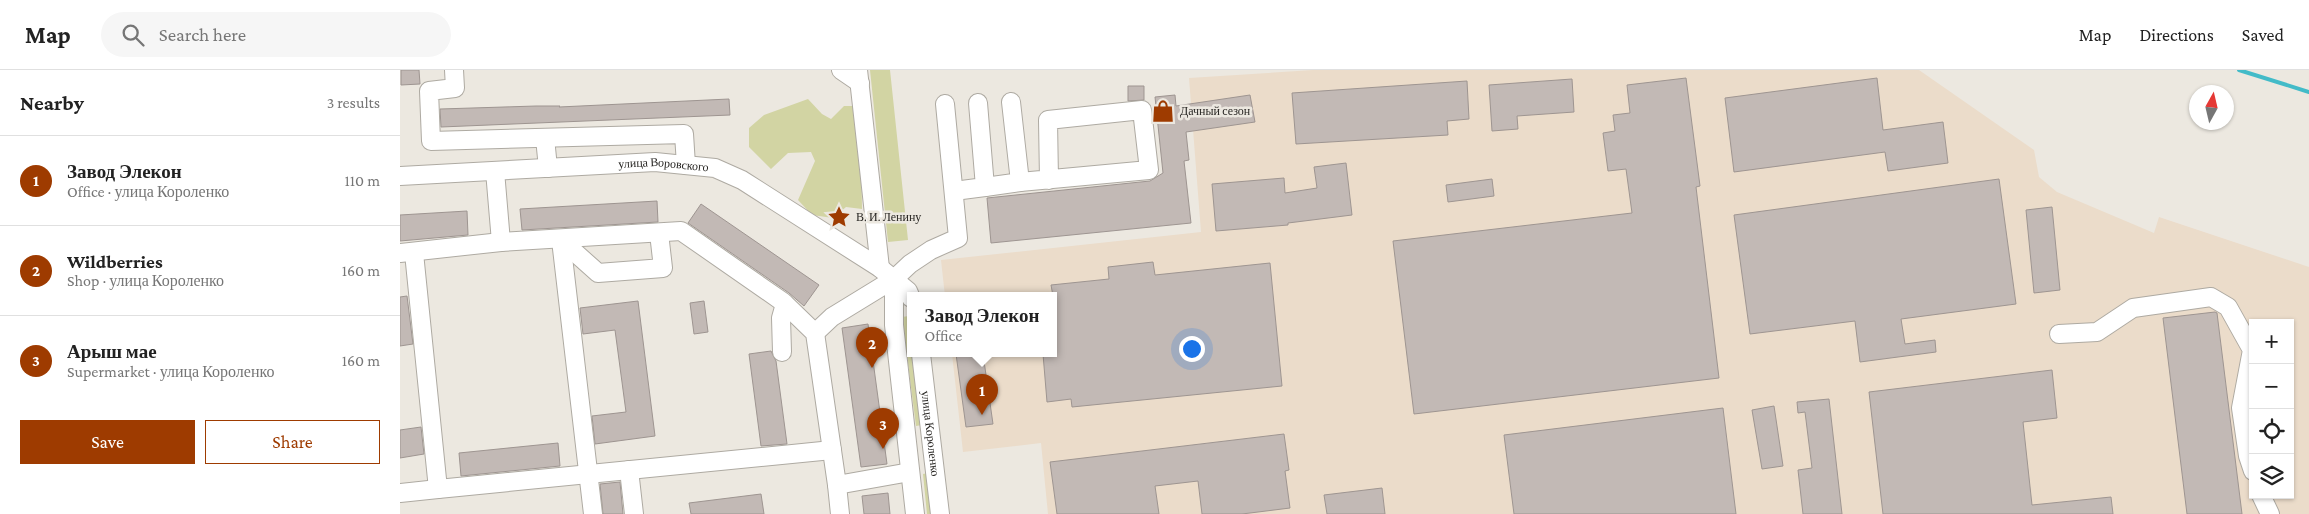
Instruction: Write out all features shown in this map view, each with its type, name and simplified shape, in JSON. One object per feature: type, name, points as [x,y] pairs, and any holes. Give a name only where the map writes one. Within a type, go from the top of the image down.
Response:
[{"type":"street","points":[[454,70],[455,88],[429,91],[431,141],[684,134],[686,165]]},
{"type":"street","points":[[841,70],[859,77]]},
{"type":"street","name":"улица Короленко","points":[[859,77],[894,325],[915,514]]},
{"type":"street","points":[[1011,102],[1020,182]]},
{"type":"street","points":[[978,103],[985,187]]},
{"type":"street","points":[[815,333],[887,273],[910,264],[930,250],[958,238],[945,104]]},
{"type":"street","points":[[954,191],[1020,182],[1049,180],[1149,170],[1142,110],[1048,120],[1049,180]]},
{"type":"street","points":[[545,138],[548,168]]},
{"type":"street","name":"улица Воровского","points":[[400,176],[655,162],[716,168],[742,180],[887,273]]},
{"type":"street","points":[[495,172],[501,242]]},
{"type":"street","points":[[438,489],[407,253],[501,242],[561,240],[681,231],[785,304],[815,333],[840,514]]},
{"type":"street","points":[[561,240],[598,273],[663,268],[660,233]]},
{"type":"street","points":[[561,240],[593,514]]},
{"type":"street","points":[[887,273],[908,292]]},
{"type":"street","points":[[2059,334],[2097,332],[2133,308],[2210,296],[2228,307],[2252,350],[2241,408],[2249,459]]},
{"type":"street","points":[[782,352],[782,318],[785,304]]},
{"type":"street","name":"улица Короленко","points":[[922,357],[940,514]]},
{"type":"street","points":[[400,493],[832,450]]},
{"type":"street","points":[[837,485],[909,464],[932,455]]},
{"type":"street","points":[[629,470],[634,514]]},
{"type":"street","points":[[2263,499],[2270,514]]},
{"type":"shaded area","points":[[1313,70],[1919,70],[2034,150],[2039,177],[2057,192],[2154,233],[2159,217],[2309,267],[2309,514],[1048,514],[1041,443],[963,452],[952,357],[1057,357],[1057,292],[945,292],[941,260],[1201,232],[1189,78]]},
{"type":"green space","points":[[870,70],[890,70],[908,240],[888,242]]},
{"type":"green space","points":[[808,99],[822,114],[831,119],[844,106],[855,106],[861,158],[862,209],[846,207],[833,218],[812,215],[798,200],[815,161],[811,152],[788,153],[771,169],[749,147],[749,128],[764,115]]},
{"type":"green space","points":[[907,316],[907,356],[902,317]]},
{"type":"green space","points":[[907,357],[913,357],[922,425],[916,426]]},
{"type":"green space","points":[[928,473],[932,514],[927,514],[923,474]]},
{"type":"building","points":[[401,70],[419,70],[420,84],[401,85]]},
{"type":"building","points":[[1686,78],[1700,186],[1696,187],[1719,378],[1414,414],[1393,241],[1632,213],[1626,169],[1608,171],[1603,133],[1615,131],[1613,115],[1630,113],[1627,85]]},
{"type":"building","points":[[1877,78],[1883,130],[1943,122],[1948,163],[1888,171],[1885,152],[1734,172],[1725,98]]},
{"type":"building","points":[[1572,79],[1574,112],[1517,116],[1518,129],[1492,131],[1489,85]]},
{"type":"building","points":[[1467,81],[1469,119],[1447,121],[1448,135],[1296,144],[1292,93]]},
{"type":"building","points":[[1128,86],[1144,86],[1144,100],[1128,101]]},
{"type":"building","points":[[1175,95],[1176,106],[1250,95],[1255,122],[1186,132],[1189,160],[1184,161],[1191,223],[991,243],[987,198],[1150,181],[1163,173],[1155,97]]},
{"type":"building","points":[[729,99],[730,115],[441,127],[440,109],[559,107]]},
{"type":"building","points":[[1346,163],[1352,215],[1288,223],[1288,225],[1216,231],[1212,184],[1284,178],[1285,193],[1317,188],[1314,167]]},
{"type":"building","points":[[1492,179],[1494,196],[1448,202],[1446,185]]},
{"type":"building","points":[[1999,179],[2016,304],[1901,319],[1905,344],[1935,340],[1936,352],[1860,362],[1855,321],[1750,334],[1734,215]]},
{"type":"building","points":[[657,201],[658,222],[522,230],[520,209]]},
{"type":"building","points":[[701,204],[819,285],[804,306],[789,293],[688,223]]},
{"type":"building","points":[[2052,207],[2060,290],[2034,293],[2026,210]]},
{"type":"building","points":[[467,211],[468,235],[400,241],[400,215]]},
{"type":"building","points":[[1153,262],[1155,275],[1270,263],[1282,386],[1072,407],[1071,399],[1047,402],[1043,357],[1057,357],[1057,292],[1052,292],[1051,285],[1109,279],[1108,267]]},
{"type":"building","points":[[407,296],[413,344],[400,346],[400,297]]},
{"type":"building","points":[[638,301],[655,436],[595,444],[592,416],[626,412],[615,330],[583,334],[580,308]]},
{"type":"building","points":[[704,301],[708,332],[694,334],[690,303]]},
{"type":"building","points":[[2217,313],[2242,514],[2187,514],[2163,318]]},
{"type":"building","points":[[868,324],[887,464],[861,467],[842,328]]},
{"type":"building","points":[[771,351],[776,361],[787,444],[761,446],[749,354]]},
{"type":"building","points":[[956,357],[983,357],[993,424],[966,427]]},
{"type":"building","points":[[2052,370],[2057,418],[2023,422],[2032,505],[2111,497],[2113,514],[1883,514],[1869,392]]},
{"type":"building","points":[[1829,399],[1842,514],[1803,514],[1798,470],[1812,468],[1805,412],[1798,413],[1797,402]]},
{"type":"building","points":[[1774,406],[1783,466],[1762,469],[1752,410]]},
{"type":"building","points":[[1723,408],[1736,514],[1514,514],[1504,435]]},
{"type":"building","points":[[421,427],[424,454],[400,458],[400,430]]},
{"type":"building","points":[[1284,434],[1289,470],[1285,471],[1290,508],[1242,514],[1202,514],[1198,481],[1155,486],[1159,514],[1057,514],[1050,462]]},
{"type":"building","points":[[558,443],[560,466],[461,476],[459,453]]},
{"type":"building","points":[[620,482],[623,514],[603,514],[600,484]]},
{"type":"building","points":[[1382,488],[1385,514],[1327,514],[1324,495]]},
{"type":"building","points":[[888,493],[890,514],[864,514],[862,496]]},
{"type":"building","points":[[761,494],[764,514],[691,514],[689,503]]},
{"type":"waterway","points":[[2239,70],[2309,92]]},
{"type":"place","name":"Дачный сезон","points":[[1163,111]]},
{"type":"place","name":"В. И. Ленину","points":[[839,217]]},
{"type":"place","name":"Wildberries","points":[[872,368]]},
{"type":"place","name":"Завод Элекон","points":[[982,415]]},
{"type":"place","name":"Арыш мае","points":[[883,449]]}]
